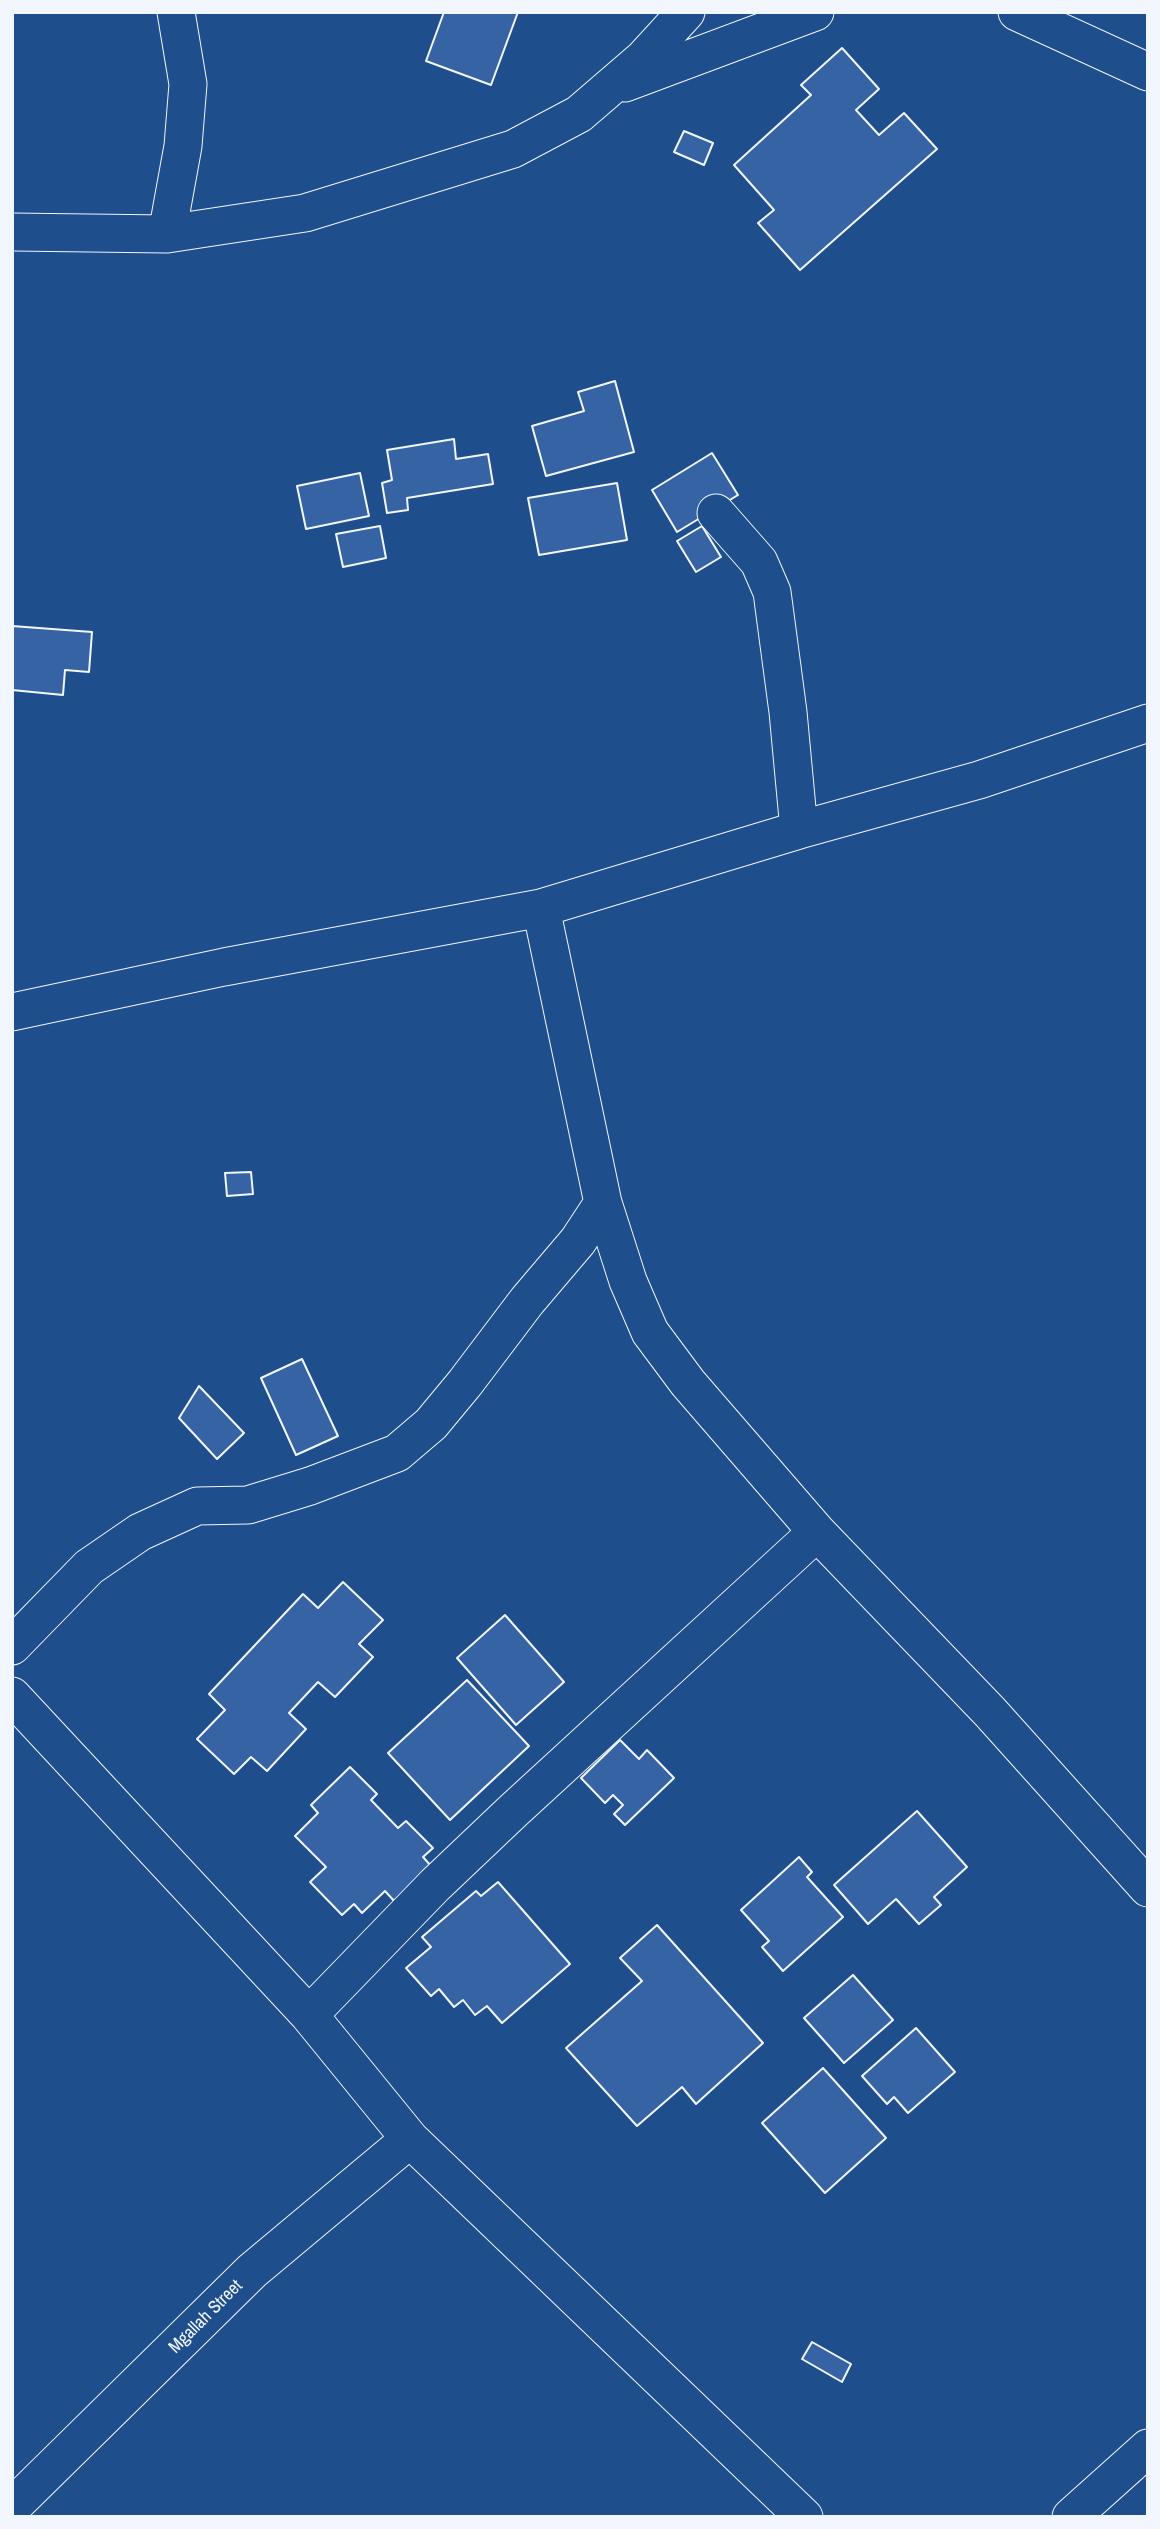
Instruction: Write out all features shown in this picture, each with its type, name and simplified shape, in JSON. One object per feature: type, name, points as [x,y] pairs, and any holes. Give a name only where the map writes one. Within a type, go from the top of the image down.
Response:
[{"type":"street","points":[[167,234],[183,146],[188,84],[176,12]]},
{"type":"street","points":[[12,232],[167,234],[305,213],[513,149],[579,114],[644,58],[686,12]]},
{"type":"street","points":[[607,89],[815,12]]},
{"type":"street","points":[[1017,12],[1148,72]]},
{"type":"street","points":[[716,513],[759,562],[772,592],[788,712],[799,830]]},
{"type":"street","points":[[12,1012],[224,967],[541,908],[799,830],[979,780],[1148,723]]},
{"type":"street","points":[[541,908],[603,1203],[628,1281],[650,1332],[688,1382],[817,1532],[990,1713],[1148,1888]]},
{"type":"street","points":[[12,1646],[89,1567],[140,1532],[197,1506],[248,1505],[323,1482],[397,1453],[431,1424],[527,1301],[578,1241],[603,1203]]},
{"type":"street","points":[[309,2015],[464,1857],[817,1532]]},
{"type":"street","points":[[12,1696],[309,2015],[411,2139],[804,2517]]},
{"type":"street","name":"Mgallah Street","points":[[12,2507],[253,2270],[411,2139]]},
{"type":"street","points":[[1071,2517],[1148,2448]]},
{"type":"building","points":[[444,12],[518,12],[491,85],[426,61]]},
{"type":"building","points":[[842,48],[879,89],[856,110],[879,135],[904,113],[937,149],[800,270],[758,223],[774,210],[734,165],[811,95],[801,85]]},
{"type":"building","points":[[684,131],[713,143],[704,165],[674,152]]},
{"type":"building","points":[[615,381],[634,452],[546,476],[532,426],[584,411],[578,392]]},
{"type":"building","points":[[454,439],[456,459],[488,454],[493,484],[407,498],[408,510],[387,513],[382,483],[392,480],[387,450]]},
{"type":"building","points":[[712,453],[738,495],[677,532],[652,490]]},
{"type":"building","points":[[360,473],[369,516],[306,529],[297,486]]},
{"type":"building","points":[[617,483],[627,540],[539,555],[528,498]]},
{"type":"building","points":[[380,526],[386,558],[343,567],[336,534]]},
{"type":"building","points":[[702,526],[721,557],[696,572],[677,541]]},
{"type":"building","points":[[12,626],[92,632],[89,672],[65,670],[63,695],[12,690]]},
{"type":"building","points":[[251,1172],[253,1194],[227,1196],[225,1173]]},
{"type":"building","points":[[302,1359],[338,1436],[296,1455],[261,1378]]},
{"type":"building","points":[[199,1386],[244,1433],[217,1459],[179,1418]]},
{"type":"building","points":[[343,1582],[383,1620],[359,1644],[373,1657],[335,1697],[318,1682],[289,1713],[306,1729],[267,1771],[251,1757],[234,1774],[197,1739],[225,1710],[209,1694],[303,1594],[318,1608]]},
{"type":"building","points":[[505,1615],[564,1682],[516,1725],[457,1658]]},
{"type":"building","points":[[467,1680],[529,1746],[450,1820],[388,1753]]},
{"type":"building","points":[[620,1740],[639,1759],[647,1750],[674,1778],[625,1825],[614,1814],[623,1805],[613,1795],[605,1803],[581,1778]]},
{"type":"building","points":[[350,1767],[377,1794],[371,1800],[398,1828],[406,1821],[433,1848],[423,1857],[432,1867],[395,1902],[385,1891],[362,1913],[354,1904],[342,1915],[310,1882],[326,1867],[295,1836],[318,1813],[311,1805]]},
{"type":"building","points":[[917,1811],[967,1867],[934,1897],[941,1905],[919,1924],[896,1899],[868,1924],[834,1885]]},
{"type":"building","points":[[799,1857],[812,1872],[807,1877],[843,1917],[783,1971],[762,1947],[769,1941],[741,1910]]},
{"type":"building","points":[[498,1882],[570,1964],[502,2023],[487,2006],[475,2015],[463,2000],[454,2007],[439,1989],[431,1996],[406,1968],[431,1947],[422,1937],[476,1891],[481,1896]]},
{"type":"building","points":[[657,1925],[763,2043],[696,2104],[682,2087],[637,2126],[566,2048],[642,1981],[620,1958]]},
{"type":"building","points":[[853,1975],[893,2020],[844,2063],[804,2018]]},
{"type":"building","points":[[916,2028],[955,2072],[908,2113],[894,2097],[887,2104],[862,2076]]},
{"type":"building","points":[[823,2068],[886,2138],[825,2193],[762,2123]]},
{"type":"building","points":[[812,2342],[851,2364],[842,2382],[802,2359]]}]
